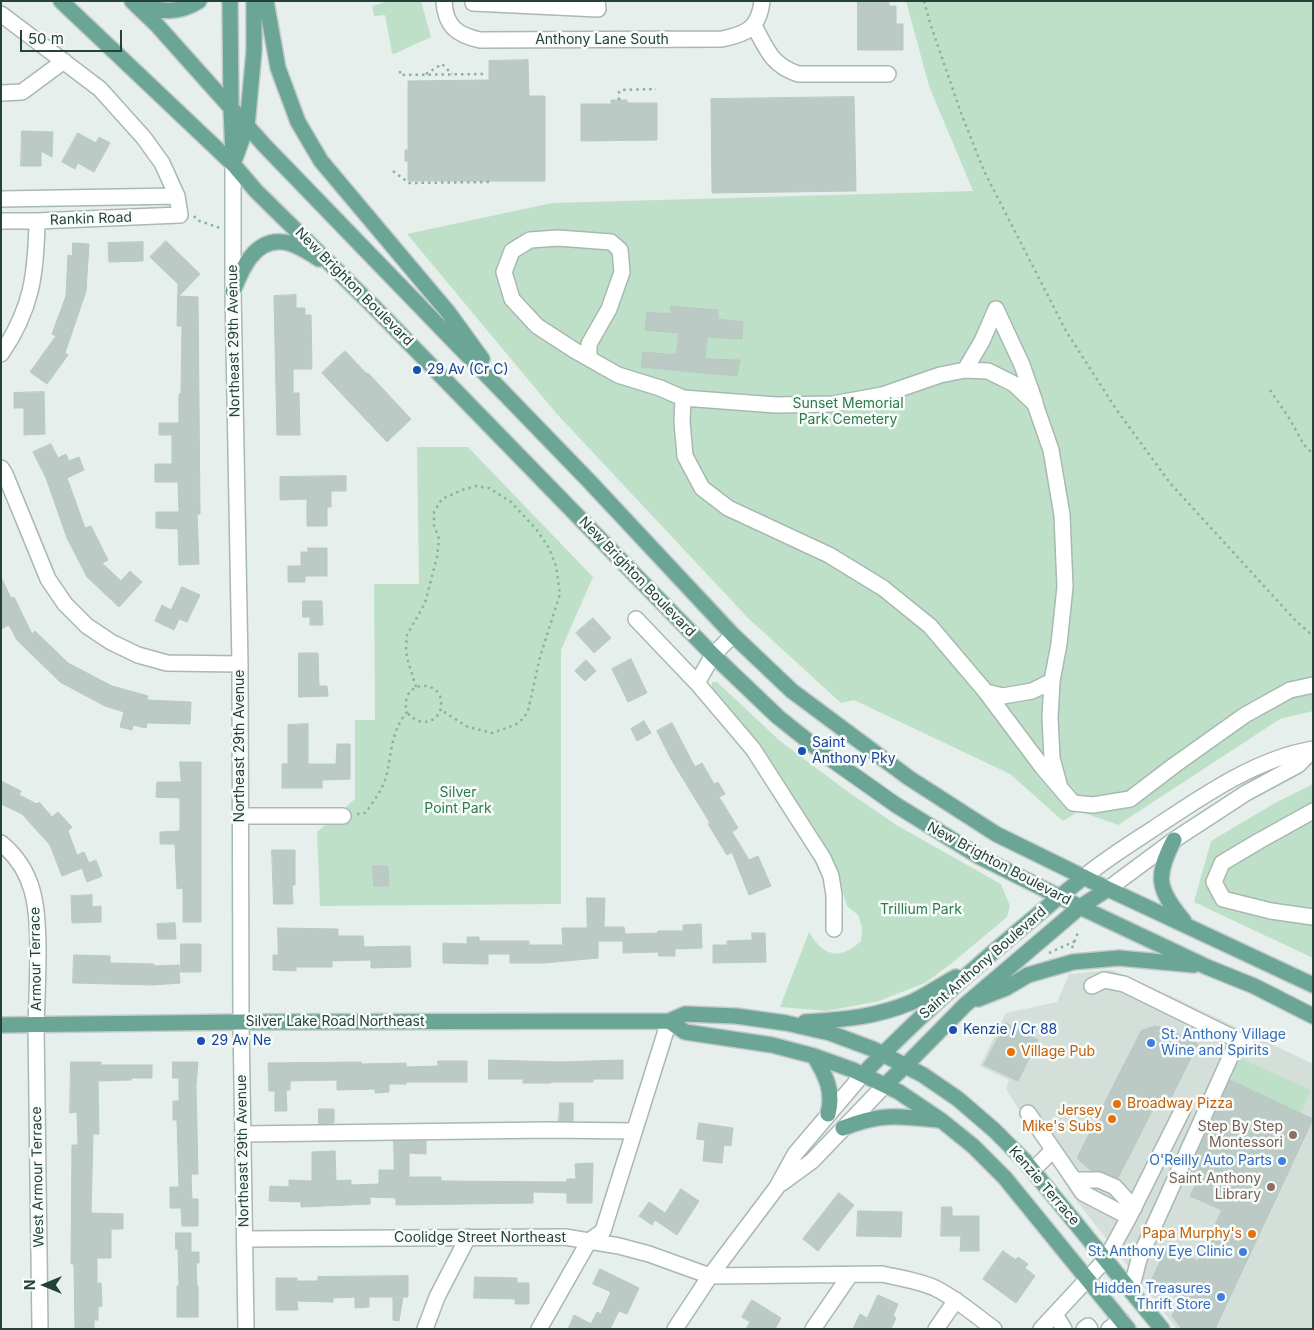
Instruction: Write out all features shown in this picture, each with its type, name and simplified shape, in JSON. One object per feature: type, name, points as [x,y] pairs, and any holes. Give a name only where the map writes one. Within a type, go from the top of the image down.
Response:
[{"type":"main road","name":"New Brighton Boulevard","points":[[61,1],[233,164],[256,191],[337,270],[713,656],[778,717],[862,782],[920,821],[973,853],[1059,897],[1207,967],[1254,986],[1313,1016]]},
{"type":"main road","name":"New Brighton Boulevard","points":[[132,1],[156,24],[247,126],[514,403],[733,635],[792,691],[909,778],[996,834],[1313,985]]},
{"type":"main road","points":[[136,1],[152,10],[174,11],[191,6],[198,1]]},
{"type":"main road","points":[[230,1],[233,164]]},
{"type":"main road","points":[[233,164],[247,126],[254,51],[254,1]]},
{"type":"main road","points":[[266,1],[278,68],[287,96],[298,122],[316,153],[448,312],[514,403]]},
{"type":"main road","points":[[233,291],[245,263],[256,251],[266,245],[283,242],[300,248],[337,270]]},
{"type":"main road","points":[[1174,840],[1162,866],[1161,883],[1164,895],[1188,926]]},
{"type":"main road","name":"Saint Anthony Boulevard","points":[[874,1080],[894,1060],[893,1043],[976,966],[1084,877]]},
{"type":"main road","name":"Saint Anthony Boulevard","points":[[874,1080],[894,1060],[965,1005],[1080,907],[1108,889]]},
{"type":"main road","points":[[965,1005],[1006,988],[1028,975],[1073,962],[1119,958],[1207,967]]},
{"type":"main road","points":[[786,1023],[842,1020],[870,1016],[913,1001],[976,966]]},
{"type":"main road","name":"Silver Lake Road Northeast","points":[[1,1025],[668,1020],[685,1014],[736,1016],[786,1023],[830,1033],[894,1060]]},
{"type":"main road","points":[[668,1020],[685,1032],[772,1045],[814,1056],[874,1080]]},
{"type":"main road","points":[[814,1056],[826,1076],[830,1091],[832,1101],[828,1114]]},
{"type":"main road","name":"Kenzie Terrace","points":[[894,1060],[958,1099],[994,1130],[1033,1170],[1162,1329]]},
{"type":"main road","name":"Kenzie Terrace","points":[[874,1080],[942,1120],[973,1146],[1005,1178],[1088,1279],[1119,1326]]},
{"type":"main road","points":[[844,1128],[860,1121],[891,1115],[942,1120]]},
{"type":"street","name":"Anthony Lane South","points":[[444,1],[448,21],[454,30],[468,38],[480,40],[722,39],[737,36],[754,26]]},
{"type":"street","points":[[472,1],[598,8],[597,1]]},
{"type":"street","points":[[762,1],[754,26],[776,63],[787,70],[798,74],[888,74]]},
{"type":"street","points":[[1,14],[100,89],[144,138],[162,163],[177,196],[180,215]]},
{"type":"street","points":[[1,93],[22,92],[64,61]]},
{"type":"street","name":"Northeast 29th Avenue","points":[[233,164],[233,291],[240,664],[241,1022],[246,1329]]},
{"type":"street","name":"Rankin Road","points":[[1,198],[177,196]]},
{"type":"street","name":"Rankin Road","points":[[1,221],[180,215]]},
{"type":"street","points":[[1,354],[12,338],[25,311],[33,282],[37,221]]},
{"type":"street","points":[[588,358],[589,344],[609,309],[622,272],[620,250],[611,242],[558,238],[530,240],[512,251],[504,272],[512,299],[537,326],[588,358],[618,374],[683,398],[776,405],[833,404],[882,395],[965,370],[988,371],[1014,384],[1036,404]]},
{"type":"street","points":[[965,370],[982,341],[996,309],[1022,364],[1051,450],[1062,515],[1065,588],[1059,644],[1052,681],[1050,728],[1052,758],[1060,788]]},
{"type":"street","points":[[683,398],[682,422],[685,456],[702,488],[728,508],[829,555],[883,588],[930,626],[986,692],[1043,768],[1073,802],[1093,805],[1130,799],[1245,715],[1290,690],[1313,685]]},
{"type":"street","points":[[1,468],[48,579],[65,604],[86,626],[117,645],[152,659],[167,662],[240,664]]},
{"type":"street","points":[[636,619],[697,683],[753,749],[823,858],[831,876],[834,895],[834,929]]},
{"type":"street","points":[[697,683],[713,656],[733,635]]},
{"type":"street","points":[[986,692],[1003,696],[1032,691],[1052,681]]},
{"type":"street","name":"Saint Anthony Boulevard","points":[[1084,877],[1198,798],[1238,776],[1293,752],[1313,749]]},
{"type":"street","name":"Saint Anthony Boulevard","points":[[1108,889],[1174,840],[1246,793],[1298,765],[1313,749]]},
{"type":"street","points":[[1313,811],[1222,863],[1214,882],[1223,900],[1271,911],[1313,917]]},
{"type":"street","points":[[240,816],[343,816]]},
{"type":"street","name":"Armour Terrace","points":[[1,843],[17,859],[28,876],[35,896],[38,978],[36,1025]]},
{"type":"street","points":[[1092,986],[1104,980],[1124,984],[1242,1042],[1139,1259],[1131,1290]]},
{"type":"street","points":[[539,1329],[589,1241],[603,1231],[668,1020]]},
{"type":"street","name":"West Armour Terrace","points":[[36,1025],[40,1329]]},
{"type":"street","name":"Saint Anthony Boulevard","points":[[675,1329],[710,1276],[777,1187],[794,1154],[828,1114],[874,1080]]},
{"type":"street","name":"Saint Anthony Boulevard","points":[[777,1187],[812,1160],[844,1128],[874,1080]]},
{"type":"street","points":[[1041,1329],[1106,1259],[1183,1109]]},
{"type":"street","points":[[1028,1113],[1084,1193],[1131,1212]]},
{"type":"street","points":[[243,1134],[548,1130],[634,1131]]},
{"type":"street","points":[[1033,1170],[1053,1150]]},
{"type":"street","name":"Coolidge Street Northeast","points":[[245,1239],[564,1236],[649,1254],[710,1276],[882,1274],[935,1288],[956,1300],[994,1329]]},
{"type":"street","points":[[425,1329],[437,1297],[468,1237]]},
{"type":"street","points":[[813,1329],[850,1275]]},
{"type":"street","points":[[936,1329],[956,1300]]},
{"type":"street","points":[[1055,1314],[1064,1329]]},
{"type":"street","points":[[1084,1329],[1088,1326],[1090,1329]]},
{"type":"path","points":[[924,1],[958,104],[984,171],[1066,331],[1116,409],[1170,483],[1289,613],[1313,636]]},
{"type":"path","points":[[425,75],[442,64],[452,74]]},
{"type":"path","points":[[400,71],[400,75],[486,74]]},
{"type":"path","points":[[619,100],[619,92],[621,90],[656,89]]},
{"type":"path","points":[[393,171],[409,183],[491,182]]},
{"type":"path","points":[[180,215],[194,216],[197,220],[233,230]]},
{"type":"path","points":[[1270,390],[1304,445],[1313,454]]},
{"type":"path","points":[[416,687],[407,658],[407,635],[425,603],[437,557],[438,539],[434,526],[434,512],[442,499],[462,490],[476,486],[489,488],[511,502],[536,529],[549,548],[556,566],[560,594],[540,657],[528,711],[524,719],[515,725],[492,733],[468,727],[440,710]]},
{"type":"path","points":[[424,686],[434,689],[442,701],[436,717],[429,721],[419,722],[411,718],[407,712],[405,705],[406,697],[416,687],[424,686]]},
{"type":"path","points":[[343,816],[365,813],[373,803],[384,782],[392,739],[407,712]]},
{"type":"path","points":[[1071,952],[1079,930]]},
{"type":"shaded area","points":[[1112,970],[1313,1064],[1313,1329],[1177,1329],[1072,1195],[1006,1089],[1009,1080],[980,1066],[1006,1013],[1057,1002],[1069,974]]},
{"type":"green space","points":[[388,1],[421,1],[431,37],[394,54],[392,53],[385,15],[374,16],[372,6]]},
{"type":"green space","name":"Sunset Memorial Park Cemetery","points":[[906,1],[1313,1],[1313,711],[1280,719],[1118,825],[1079,811],[1063,821],[1010,774],[854,700],[841,703],[748,618],[556,413],[407,234],[552,203],[973,191],[929,86]]},
{"type":"green space","name":"Silver Point Park","points":[[417,447],[468,447],[593,577],[561,650],[561,904],[320,906],[317,832],[355,799],[355,720],[375,720],[374,584],[419,584]]},
{"type":"green space","name":"Trillium Park","points":[[712,682],[717,682],[780,741],[851,794],[898,826],[1001,884],[1010,906],[1007,917],[925,983],[879,1001],[827,1011],[780,1007],[809,932],[814,940],[826,951],[839,953],[846,951],[861,941],[862,927],[858,915],[847,906],[834,863],[743,724],[712,688]]},
{"type":"green space","points":[[1313,784],[1313,958],[1194,902],[1211,841],[1275,803]]},
{"type":"green space","points":[[1238,1057],[1311,1090],[1301,1113],[1231,1080],[1233,1075],[1230,1074]]},
{"type":"building","points":[[858,1],[889,1],[889,6],[896,6],[896,24],[903,24],[903,50],[858,50]]},
{"type":"building","points":[[528,60],[529,96],[545,96],[545,181],[408,181],[408,161],[405,161],[405,150],[408,150],[408,81],[489,80],[489,61]]},
{"type":"building","points":[[854,97],[856,191],[712,193],[711,99]]},
{"type":"building","points":[[611,100],[627,100],[627,103],[657,103],[657,140],[581,141],[581,104],[611,104]]},
{"type":"building","points":[[22,131],[53,132],[52,157],[41,151],[41,166],[21,166]]},
{"type":"building","points":[[78,133],[96,143],[99,137],[110,143],[94,172],[78,163],[75,169],[62,162]]},
{"type":"building","points":[[166,241],[200,274],[179,296],[198,297],[200,514],[197,514],[199,564],[179,565],[178,529],[156,528],[156,512],[179,512],[178,482],[155,482],[155,464],[172,464],[172,435],[159,435],[159,423],[179,423],[179,394],[181,394],[182,326],[177,326],[178,284],[150,257]]},
{"type":"building","points":[[143,242],[143,261],[109,262],[108,243]]},
{"type":"building","points":[[73,243],[89,244],[86,291],[65,353],[68,355],[47,384],[30,372],[56,336],[52,334],[66,296],[68,255],[72,256]]},
{"type":"building","points":[[296,295],[296,308],[305,308],[305,315],[311,315],[312,369],[293,369],[293,393],[299,393],[300,435],[277,435],[274,296]]},
{"type":"building","points":[[671,306],[718,310],[718,319],[743,322],[742,339],[707,337],[705,359],[740,360],[737,376],[641,367],[643,352],[676,355],[679,333],[645,330],[647,312],[671,314]]},
{"type":"building","points":[[345,351],[411,419],[387,442],[322,373]]},
{"type":"building","points":[[44,392],[45,434],[24,435],[24,408],[14,408],[14,393]]},
{"type":"building","points":[[51,444],[58,458],[66,454],[69,461],[79,457],[84,470],[67,478],[85,528],[91,526],[108,560],[102,563],[121,581],[130,571],[142,582],[119,607],[87,577],[67,538],[46,478],[33,452]]},
{"type":"building","points":[[346,476],[346,491],[331,491],[331,507],[327,507],[327,526],[307,526],[307,499],[280,500],[280,477]]},
{"type":"building","points":[[308,548],[327,548],[327,576],[305,576],[305,582],[288,582],[288,566],[301,566],[301,552],[308,552]]},
{"type":"building","points":[[1,577],[11,598],[14,597],[32,634],[35,631],[68,663],[112,686],[148,696],[147,700],[191,702],[190,724],[147,723],[146,728],[133,725],[132,730],[120,727],[124,712],[105,706],[60,682],[17,640],[9,625],[1,629]]},
{"type":"building","points":[[182,587],[200,595],[187,622],[179,619],[174,630],[155,621],[162,605],[171,610]]},
{"type":"building","points":[[303,601],[322,601],[323,625],[310,625],[310,617],[303,617]]},
{"type":"building","points":[[593,618],[611,638],[594,653],[576,633]]},
{"type":"building","points":[[299,653],[318,653],[319,686],[327,686],[328,696],[299,697]]},
{"type":"building","points":[[631,659],[647,693],[628,702],[612,669]]},
{"type":"building","points":[[586,660],[596,671],[585,681],[575,671]]},
{"type":"building","points":[[644,721],[651,733],[637,741],[631,729]]},
{"type":"building","points":[[672,723],[695,767],[702,763],[714,784],[718,782],[725,794],[719,797],[738,828],[732,832],[749,860],[758,856],[771,886],[749,895],[732,852],[727,855],[671,759],[657,731]]},
{"type":"building","points":[[308,724],[308,764],[336,764],[337,744],[350,744],[350,779],[322,780],[322,788],[282,788],[282,764],[288,764],[288,725]]},
{"type":"building","points":[[180,762],[201,762],[201,922],[183,922],[183,888],[177,889],[175,844],[160,844],[160,832],[180,831],[180,798],[156,797],[157,782],[181,782]]},
{"type":"building","points":[[1,781],[21,791],[19,795],[37,804],[39,802],[52,817],[58,812],[72,827],[68,831],[77,855],[84,852],[89,863],[96,860],[102,876],[87,882],[82,868],[62,876],[50,845],[22,814],[1,804]]},
{"type":"building","points":[[272,850],[295,850],[295,885],[292,885],[293,904],[274,904]]},
{"type":"building","points":[[373,866],[388,866],[389,886],[374,886]]},
{"type":"building","points":[[92,895],[92,907],[101,906],[101,922],[72,923],[71,896]]},
{"type":"building","points":[[587,898],[605,898],[604,927],[624,927],[625,934],[683,931],[683,925],[701,924],[702,948],[675,949],[675,956],[659,956],[658,952],[623,953],[623,941],[598,941],[598,958],[544,963],[510,963],[510,954],[488,954],[488,964],[443,963],[443,943],[467,944],[467,937],[479,937],[479,941],[529,941],[529,945],[563,945],[562,928],[587,928]]},
{"type":"building","points":[[175,923],[176,939],[158,939],[157,924]]},
{"type":"building","points":[[278,928],[338,929],[338,936],[363,936],[364,947],[410,946],[411,967],[371,968],[371,960],[332,961],[332,967],[296,967],[296,971],[273,970],[273,955],[278,955]]},
{"type":"building","points":[[752,933],[765,933],[766,962],[713,963],[713,945],[727,945],[727,941],[752,940]]},
{"type":"building","points":[[181,944],[201,944],[201,972],[181,972]]},
{"type":"building","points":[[74,955],[110,956],[110,963],[154,964],[154,966],[179,965],[180,983],[153,985],[73,983]]},
{"type":"building","name":"Village Pub","points":[[1006,1023],[1038,1040],[1018,1081],[984,1065]]},
{"type":"building","points":[[1155,1026],[1168,1029],[1198,1044],[1169,1102],[1159,1097],[1118,1178],[1102,1171],[1091,1171],[1077,1158],[1141,1031]]},
{"type":"building","points":[[489,1060],[561,1062],[623,1060],[623,1079],[593,1079],[593,1082],[523,1083],[523,1079],[489,1079]]},
{"type":"building","points":[[438,1061],[467,1061],[467,1082],[406,1082],[406,1084],[389,1084],[389,1092],[375,1093],[375,1089],[337,1090],[337,1080],[290,1081],[290,1090],[286,1090],[287,1111],[275,1111],[275,1091],[269,1091],[268,1063],[406,1063],[406,1067],[438,1066]]},
{"type":"building","points":[[71,1062],[101,1062],[101,1065],[152,1065],[152,1078],[98,1081],[99,1134],[93,1134],[91,1213],[123,1214],[123,1229],[111,1229],[111,1258],[97,1258],[97,1283],[101,1283],[102,1306],[98,1307],[98,1320],[94,1320],[94,1329],[75,1329],[74,1264],[71,1264],[72,1145],[78,1145],[77,1112],[70,1113]]},
{"type":"building","points":[[173,1062],[198,1062],[196,1085],[198,1174],[191,1174],[192,1199],[198,1199],[198,1226],[182,1226],[181,1208],[170,1208],[170,1187],[179,1187],[177,1120],[173,1120],[173,1101],[179,1101],[179,1078],[173,1078]]},
{"type":"building","points":[[1230,1080],[1313,1119],[1215,1329],[1182,1329],[1172,1316],[1181,1298],[1150,1283],[1167,1247],[1198,1261],[1222,1210],[1190,1196],[1198,1180],[1187,1175]]},
{"type":"building","points":[[560,1103],[573,1103],[573,1121],[559,1121]]},
{"type":"building","points":[[319,1109],[334,1109],[334,1123],[319,1124]]},
{"type":"building","points":[[699,1123],[733,1128],[731,1146],[724,1145],[722,1163],[703,1161],[705,1140],[697,1139]]},
{"type":"building","points":[[394,1141],[426,1141],[426,1154],[409,1153],[409,1177],[441,1177],[441,1181],[567,1182],[567,1179],[576,1179],[575,1164],[593,1163],[592,1203],[567,1203],[567,1193],[533,1192],[533,1203],[396,1205],[396,1198],[370,1197],[370,1204],[301,1207],[301,1202],[269,1201],[270,1186],[289,1187],[289,1180],[312,1181],[312,1152],[335,1151],[336,1181],[351,1180],[351,1185],[379,1184],[379,1170],[394,1170]]},
{"type":"building","points":[[681,1189],[699,1201],[677,1235],[655,1220],[652,1225],[639,1216],[649,1202],[665,1213]]},
{"type":"building","points":[[839,1193],[854,1205],[818,1251],[803,1239]]},
{"type":"building","points":[[942,1207],[952,1207],[952,1216],[979,1216],[979,1251],[960,1251],[961,1236],[941,1236]]},
{"type":"building","points":[[858,1211],[902,1212],[901,1237],[857,1236]]},
{"type":"building","points":[[176,1233],[191,1233],[191,1252],[199,1252],[199,1263],[196,1263],[198,1317],[177,1317],[177,1286],[179,1286]]},
{"type":"building","points":[[1003,1251],[1016,1260],[1018,1257],[1028,1264],[1025,1268],[1035,1276],[1016,1303],[983,1279]]},
{"type":"building","points":[[600,1269],[639,1288],[627,1314],[619,1311],[610,1329],[568,1329],[574,1315],[591,1324],[597,1312],[601,1314],[611,1292],[593,1284]]},
{"type":"building","points":[[408,1276],[408,1297],[403,1297],[399,1321],[393,1320],[393,1297],[369,1297],[369,1307],[355,1308],[355,1297],[333,1298],[333,1302],[297,1301],[298,1310],[276,1310],[276,1278],[318,1281],[318,1277]]},
{"type":"building","points":[[475,1277],[517,1278],[517,1283],[529,1283],[529,1304],[515,1304],[515,1299],[474,1298]]},
{"type":"building","points":[[878,1295],[898,1304],[893,1316],[896,1318],[891,1329],[853,1329],[860,1314],[867,1318]]},
{"type":"building","points":[[752,1300],[781,1318],[775,1329],[746,1329],[750,1322],[742,1317]]},
{"type":"place","name":"29 Av (Cr C)","points":[[417,370]]},
{"type":"place","name":"Saint Anthony Pky","points":[[802,751]]},
{"type":"place","name":"Kenzie / Cr 88","points":[[953,1030]]},
{"type":"place","name":"29 Av Ne","points":[[201,1041]]},
{"type":"place","name":"St. Anthony Village Wine and Spirits","points":[[1151,1043]]},
{"type":"place","name":"Village Pub","points":[[1011,1052]]},
{"type":"place","name":"Broadway Pizza","points":[[1117,1104]]},
{"type":"place","name":"Jersey Mike's Subs","points":[[1112,1119]]},
{"type":"place","name":"Step By Step Montessori","points":[[1293,1135]]},
{"type":"place","name":"O'Reilly Auto Parts","points":[[1282,1161]]},
{"type":"place","name":"Saint Anthony Library","points":[[1271,1187]]},
{"type":"place","name":"Papa Murphy's","points":[[1252,1234]]},
{"type":"place","name":"St. Anthony Eye Clinic","points":[[1243,1252]]},
{"type":"place","name":"Hidden Treasures Thrift Store","points":[[1221,1297]]}]
